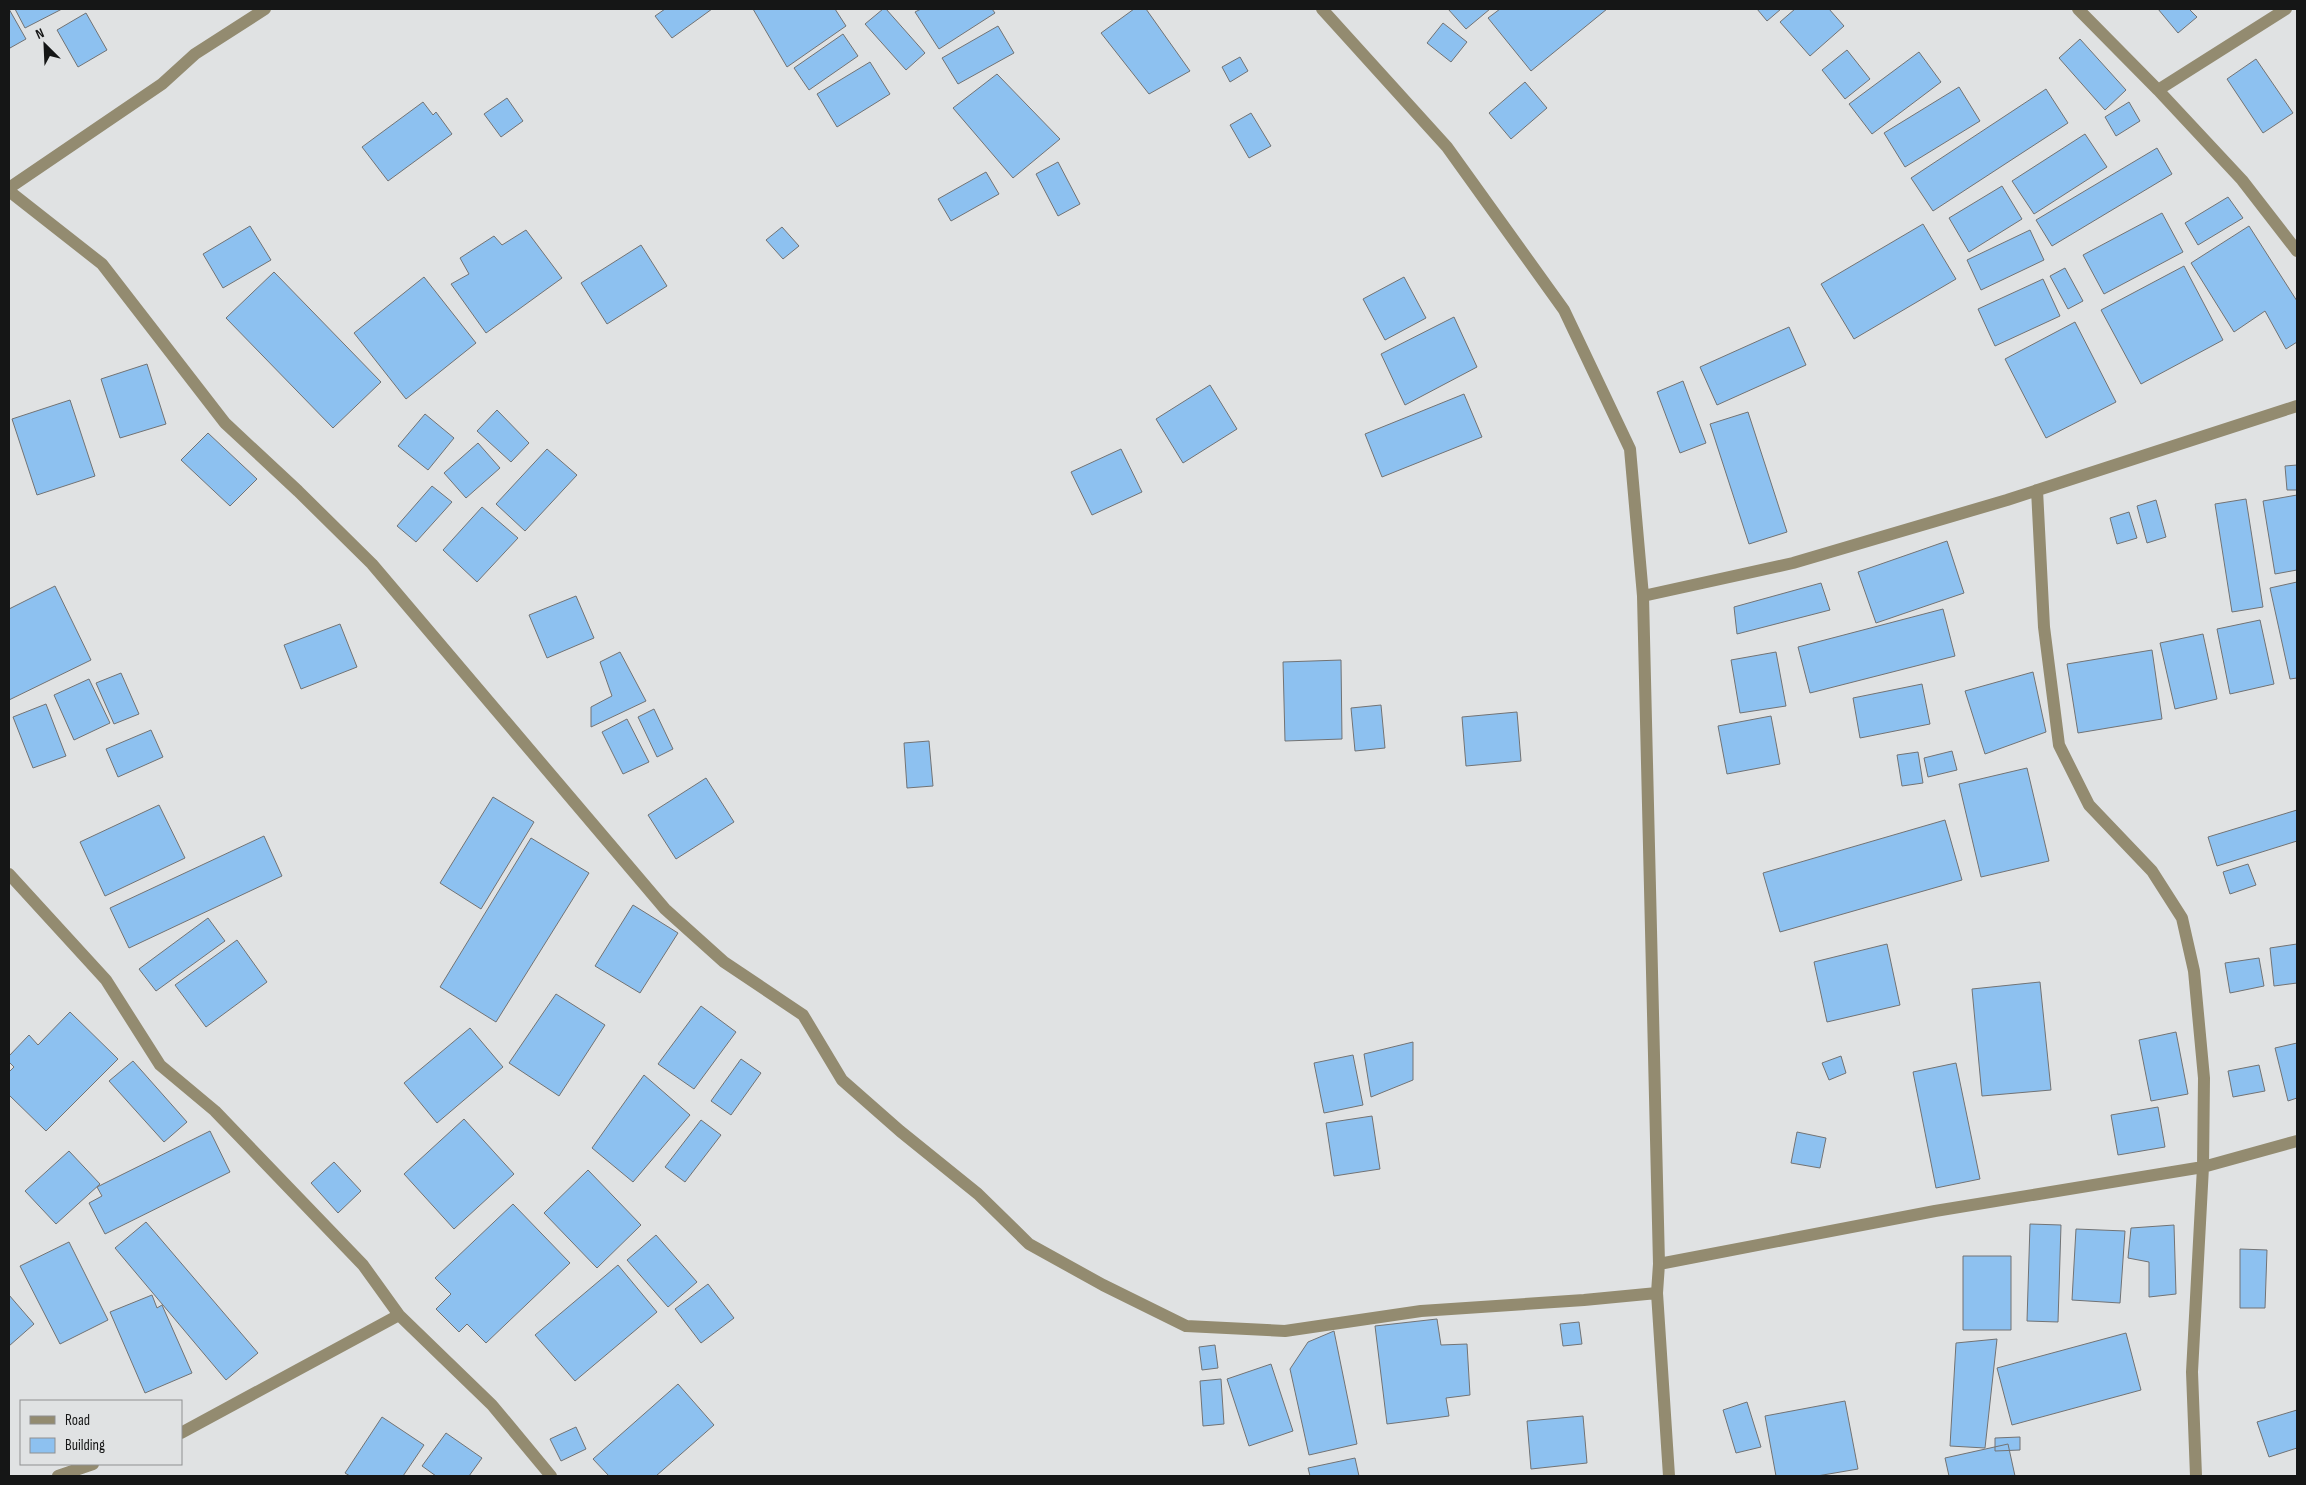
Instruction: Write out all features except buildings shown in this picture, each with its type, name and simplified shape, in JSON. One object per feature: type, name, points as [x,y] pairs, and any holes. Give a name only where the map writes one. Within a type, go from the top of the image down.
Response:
[{"type":"street","points":[[265,9],[195,54],[162,84],[9,190],[102,264],[224,424],[298,490],[372,564],[665,909],[724,962],[803,1015],[842,1080],[900,1131],[978,1194],[1029,1244],[1103,1285],[1186,1326],[1285,1331],[1421,1311],[1574,1301],[1657,1293]]},
{"type":"street","points":[[1322,9],[1447,147],[1564,310],[1630,449],[1643,596],[1659,1264],[1657,1293],[1669,1476]]},
{"type":"street","points":[[2078,9],[2158,90],[2242,180],[2297,252]]},
{"type":"street","points":[[2158,90],[2286,9]]},
{"type":"street","points":[[1643,596],[1793,563],[2037,490],[2297,406]]},
{"type":"street","points":[[2037,490],[2044,627],[2059,746],[2089,805],[2152,871],[2182,918],[2194,971],[2204,1078],[2203,1167],[2192,1372],[2196,1476]]},
{"type":"street","points":[[9,874],[106,980],[160,1065],[215,1112],[363,1265],[399,1316],[492,1405],[551,1476]]},
{"type":"street","points":[[1659,1264],[1935,1211],[2203,1167],[2297,1141]]},
{"type":"street","points":[[182,1432],[399,1316]]},
{"type":"street","points":[[58,1476],[90,1465]]}]
